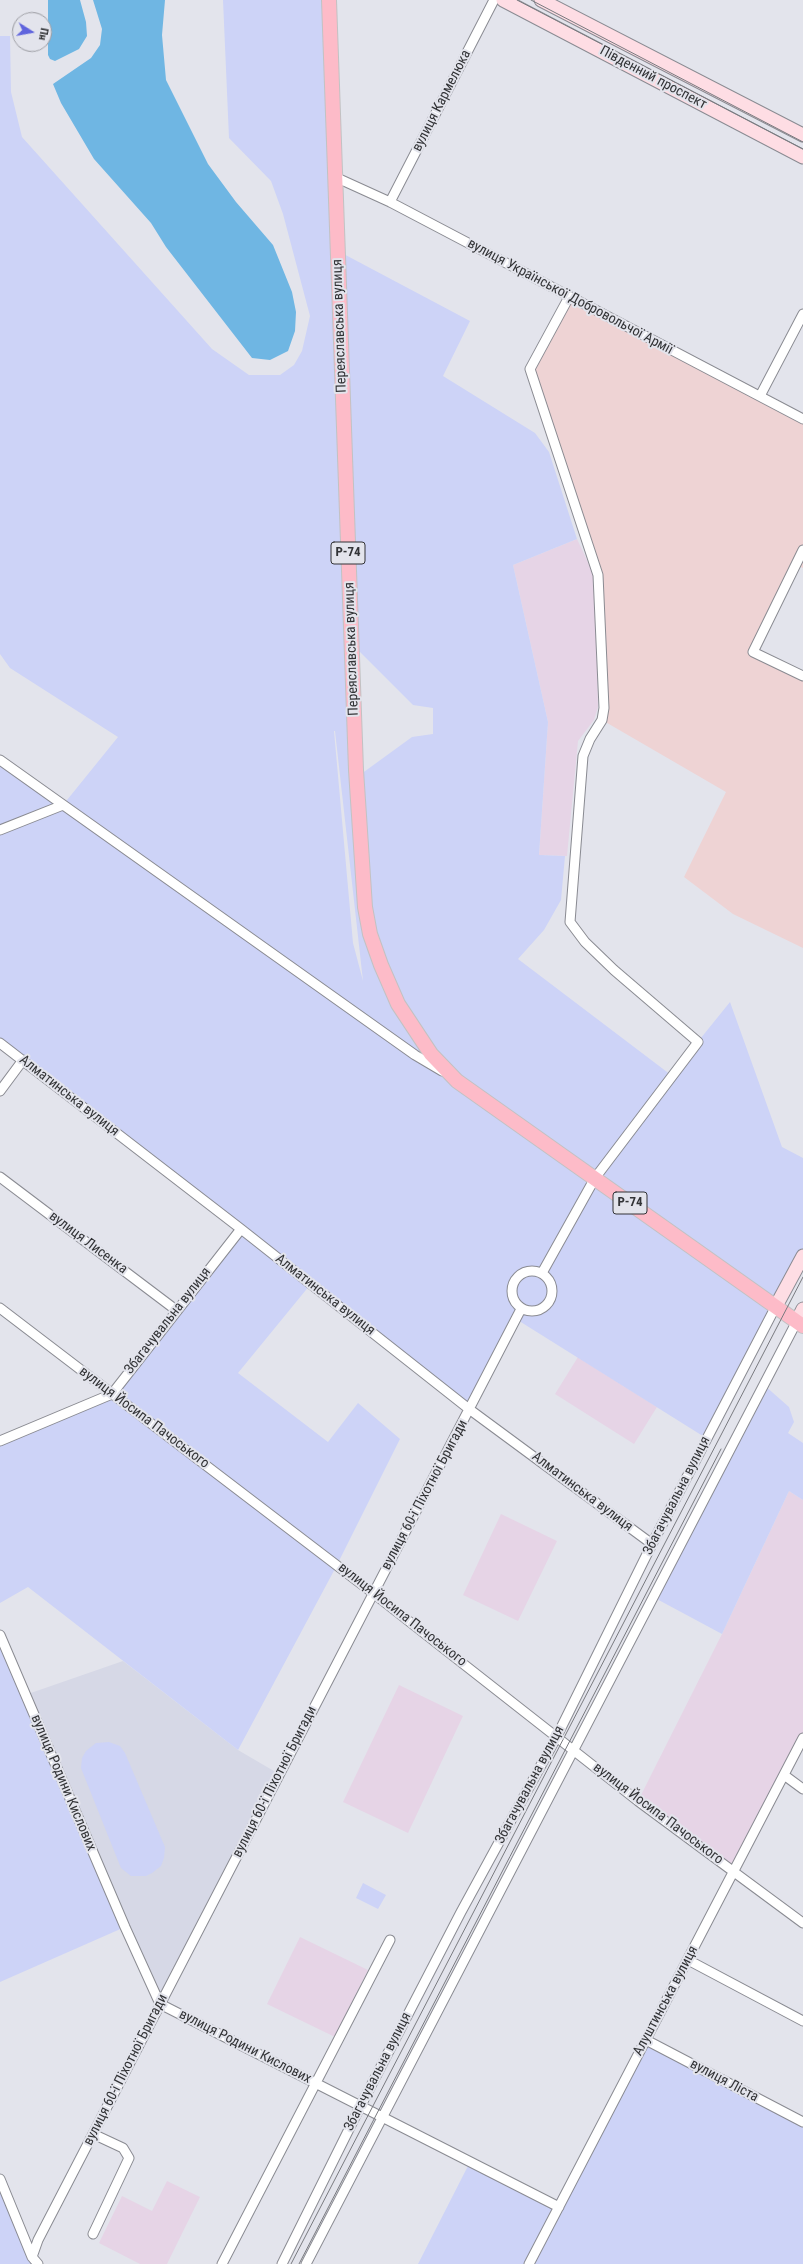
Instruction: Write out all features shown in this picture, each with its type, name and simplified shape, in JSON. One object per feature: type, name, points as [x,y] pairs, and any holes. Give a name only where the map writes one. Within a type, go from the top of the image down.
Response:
[{"type":"main road","name":"Переяславська вулиця","points":[[329,0],[356,770],[365,907],[370,934],[381,966],[398,1004],[431,1054],[457,1080]]},
{"type":"main road","name":"Південний проспект","points":[[504,0],[803,157]]},
{"type":"main road","name":"Південний проспект","points":[[541,0],[803,135]]},
{"type":"main road","name":"Р-74","points":[[457,1080],[776,1306],[801,1319]]},
{"type":"main road","points":[[776,1306],[803,1256]]},
{"type":"street","name":"вулиця Кармелюка","points":[[390,202],[494,0]]},
{"type":"street","name":"вулиця Української Добровольчої Армії","points":[[335,177],[390,202],[803,419]]},
{"type":"street","points":[[542,1273],[595,1178],[698,1042],[614,970],[585,942],[571,926],[570,922],[583,756],[590,739],[602,720],[604,708],[598,575],[530,369],[569,297]]},
{"type":"street","points":[[760,396],[803,314]]},
{"type":"street","points":[[803,550],[753,652],[803,676]]},
{"type":"street","points":[[0,760],[415,1055],[457,1080]]},
{"type":"street","points":[[0,830],[63,805]]},
{"type":"street","name":"Алматинська вулиця","points":[[0,1043],[242,1229],[469,1409],[652,1544]]},
{"type":"street","points":[[0,1091],[23,1060]]},
{"type":"street","name":"вулиця Лисенка","points":[[0,1177],[176,1310]]},
{"type":"street","name":"Збагачувальна вулиця","points":[[0,1441],[112,1394],[176,1310],[242,1229]]},
{"type":"street","points":[[528,1271],[542,1273],[551,1284],[552,1295],[550,1302],[546,1307],[537,1311],[522,1309],[516,1303],[512,1293],[515,1280],[520,1275],[528,1271]]},
{"type":"street","name":"Збагачувальна вулиця","points":[[282,2264],[360,2107],[461,1912],[557,1736],[652,1544],[776,1306]]},
{"type":"street","name":"вулиця Йосипа Пачоського","points":[[0,1308],[373,1593],[638,1800],[734,1870],[803,1923]]},
{"type":"street","name":"вулиця 60-ї Піхотної Бригади","points":[[35,2260],[38,2240],[373,1593],[522,1309]]},
{"type":"street","name":"Збагачувальна вулиця","points":[[306,2264],[801,1319]]},
{"type":"street","name":"вулиця Родини Кислових","points":[[0,1635],[122,1920],[160,2004],[360,2107],[560,2207]]},
{"type":"street","name":"Алуштинська вулиця","points":[[529,2264],[803,1738]]},
{"type":"street","points":[[784,1775],[803,1789]]},
{"type":"street","points":[[222,2264],[390,1940]]},
{"type":"street","points":[[688,1960],[803,2021]]},
{"type":"street","name":"вулиця Ліста","points":[[646,2040],[803,2122]]},
{"type":"street","points":[[93,2134],[123,2148],[129,2158],[93,2234]]},
{"type":"street","points":[[0,2179],[35,2260]]},
{"type":"shaded area","points":[[48,0],[80,0],[86,22],[87,36],[79,49],[55,61],[50,59],[48,55],[48,52],[52,52],[52,12],[48,12]]},
{"type":"shaded area","points":[[93,0],[165,0],[162,35],[166,80],[208,164],[236,202],[273,245],[292,292],[296,312],[295,331],[288,351],[270,360],[252,358],[166,247],[151,223],[94,159],[61,103],[53,84],[91,58],[100,45],[102,29]]},
{"type":"shaded area","points":[[223,0],[329,0],[338,251],[470,321],[443,376],[535,433],[549,452],[577,539],[513,565],[548,722],[539,855],[565,856],[561,900],[544,930],[518,959],[671,1075],[730,1002],[782,1147],[803,1158],[803,1256],[706,1438],[516,1319],[469,1409],[310,1285],[238,1373],[328,1442],[358,1403],[400,1439],[337,1565],[238,1750],[28,1587],[0,1603],[0,1441],[112,1394],[241,1229],[0,1043],[0,760],[63,805],[118,737],[10,668],[0,654],[0,36],[10,36],[11,92],[22,137],[212,349],[249,375],[280,375],[294,365],[302,351],[310,316],[283,214],[271,181],[229,138]],"holes":[[[352,644],[413,705],[433,708],[433,734],[412,737],[357,777]],[[335,731],[363,981],[353,943]]]},
{"type":"shaded area","points":[[569,297],[803,418],[803,568],[796,565],[753,652],[803,677],[803,948],[733,914],[684,877],[726,792],[602,720],[598,575],[530,369]]},
{"type":"shaded area","points":[[577,539],[595,577],[598,707],[594,720],[578,741],[567,856],[539,855],[548,722],[513,565]]},
{"type":"shaded area","points":[[578,1357],[657,1407],[634,1444],[555,1394]]},
{"type":"shaded area","points":[[764,1385],[789,1407],[794,1422],[788,1433],[803,1443],[803,1500],[789,1491],[722,1634],[653,1597]]},
{"type":"shaded area","points":[[789,1491],[803,1500],[803,1738],[734,1870],[638,1801],[722,1634]]},
{"type":"shaded area","points":[[501,1514],[557,1541],[518,1621],[463,1595]]},
{"type":"shaded area","points":[[0,1636],[125,1927],[0,1982]]},
{"type":"shaded area","points":[[123,1661],[238,1750],[279,1774],[160,2004],[25,1695]]},
{"type":"shaded area","points":[[399,1685],[463,1716],[408,1833],[343,1802]]},
{"type":"shaded area","points":[[109,1742],[120,1746],[125,1753],[165,1847],[164,1858],[161,1866],[146,1876],[131,1876],[121,1868],[81,1768],[82,1758],[86,1751],[96,1743]]},
{"type":"shaded area","points":[[363,1883],[386,1895],[378,1909],[356,1898]]},
{"type":"shaded area","points":[[300,1937],[368,1970],[335,2037],[267,2004]]},
{"type":"shaded area","points":[[646,2040],[803,2122],[803,2264],[418,2264],[470,2162],[559,2207]]},
{"type":"shaded area","points":[[0,2179],[38,2264],[0,2264]]},
{"type":"shaded area","points":[[167,2181],[200,2197],[167,2264],[140,2264],[99,2243],[122,2196],[152,2211]]},
{"type":"tram line","points":[[517,0],[803,149]]},
{"type":"tram line","points":[[531,0],[803,142]]},
{"type":"tram line","points":[[291,2264],[803,1277]]},
{"type":"tram line","points":[[299,2264],[721,1449]]}]
